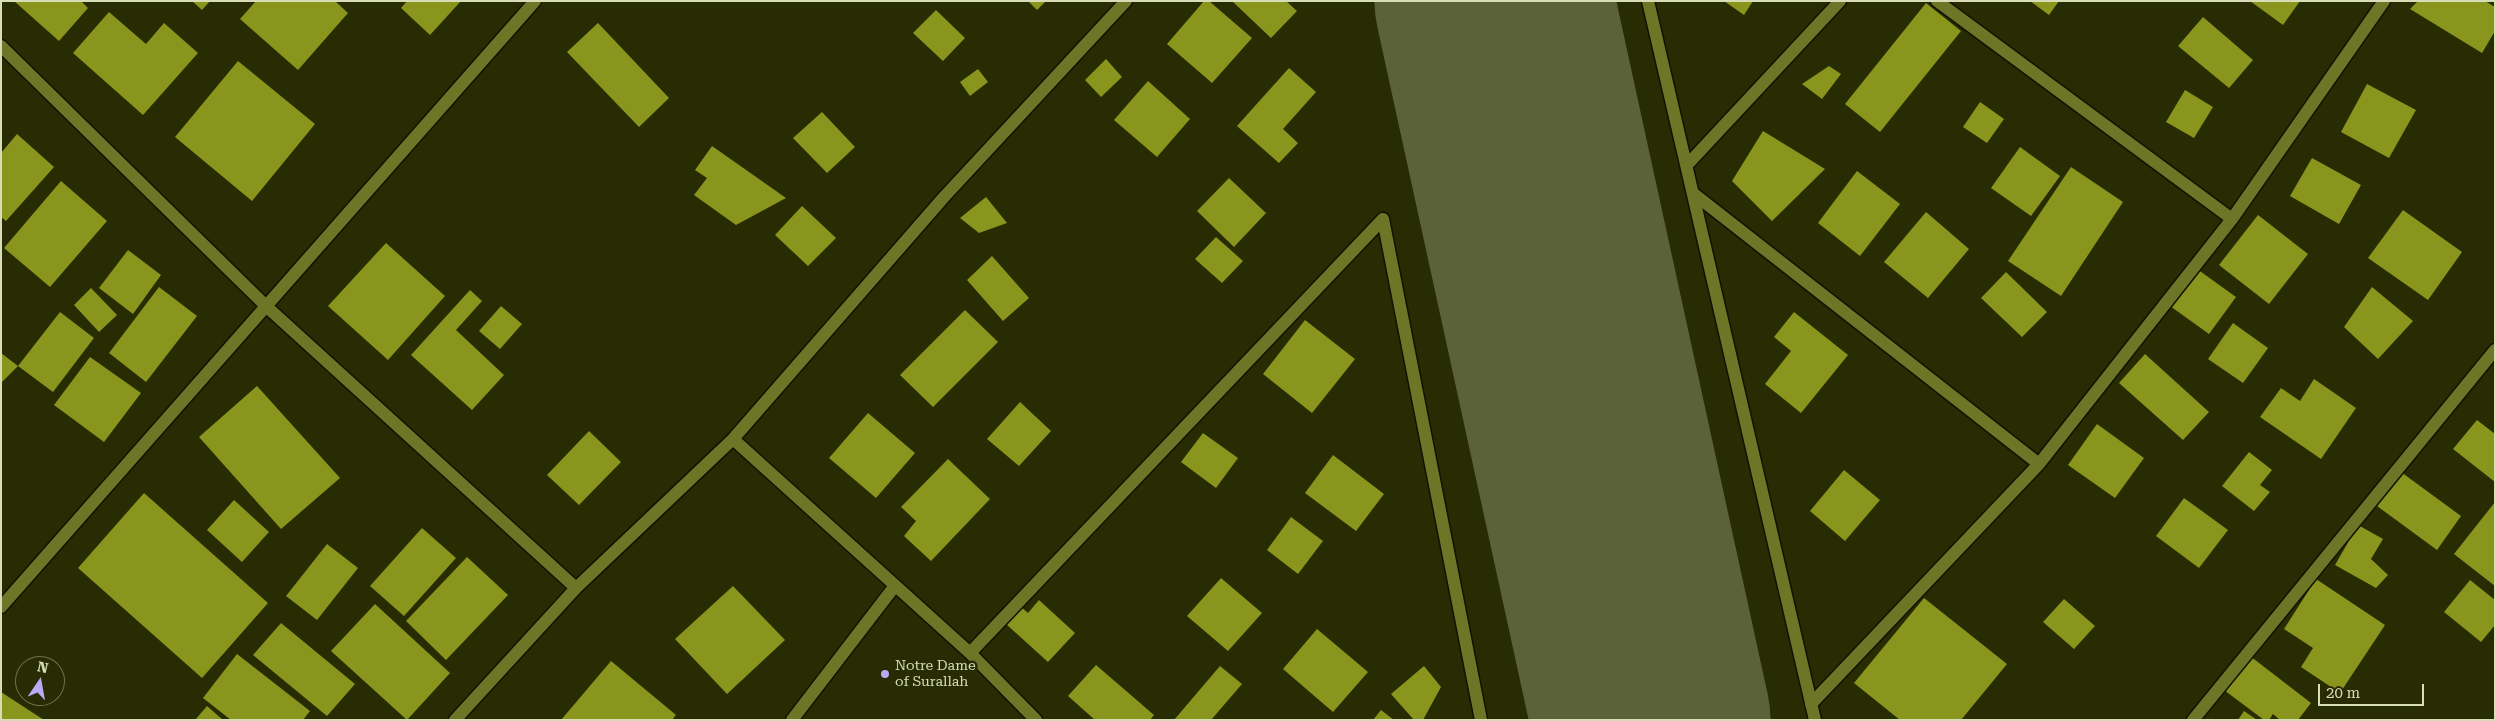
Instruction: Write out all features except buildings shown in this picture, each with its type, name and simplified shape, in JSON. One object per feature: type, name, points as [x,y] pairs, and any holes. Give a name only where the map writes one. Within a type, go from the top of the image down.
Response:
[{"type":"street","points":[[1,606],[267,307],[535,1]]},
{"type":"street","points":[[455,720],[576,588],[733,439],[944,197],[1126,1]]},
{"type":"street","points":[[1648,1],[1815,720]]},
{"type":"street","points":[[1687,165],[1840,1]]},
{"type":"street","points":[[1937,1],[2232,219]]},
{"type":"street","points":[[1811,704],[2039,464],[2232,219],[2384,1]]},
{"type":"street","points":[[1,46],[267,307],[576,588]]},
{"type":"street","points":[[1694,194],[2039,464]]},
{"type":"street","points":[[970,653],[1383,219],[1481,720]]},
{"type":"street","points":[[2193,720],[2495,350]]},
{"type":"street","points":[[733,439],[894,588],[970,653],[1036,720]]},
{"type":"street","points":[[792,720],[894,588]]},
{"type":"runway","points":[[1494,1],[1651,720]]},
{"type":"place","name":"Notre Dame of Surallah","points":[[885,674]]}]
